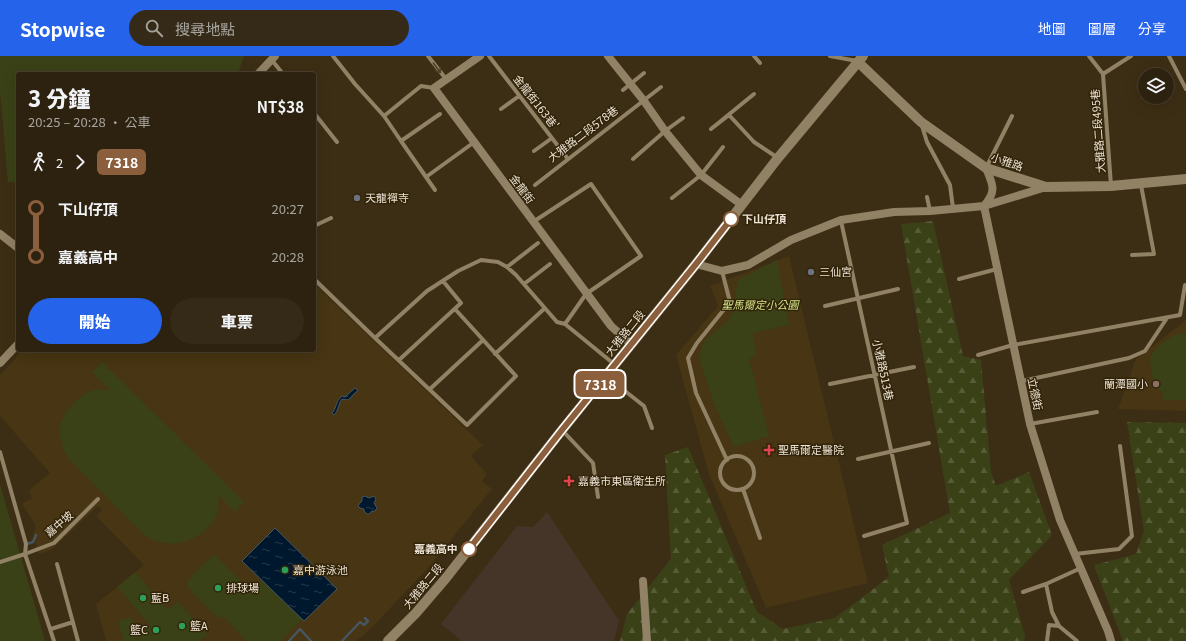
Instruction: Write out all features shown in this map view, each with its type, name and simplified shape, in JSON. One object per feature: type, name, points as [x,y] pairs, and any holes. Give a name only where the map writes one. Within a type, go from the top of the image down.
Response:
[{"type":"main road","name":"小雅路","points":[[859,58],[921,122],[986,168],[1046,187],[1111,186],[1186,179]]},
{"type":"main road","name":"大雅路二段","points":[[388,641],[416,613],[446,578],[562,430],[696,264],[778,158],[859,58]]},
{"type":"street","points":[[434,88],[480,56]]},
{"type":"street","points":[[608,56],[644,101],[665,131],[701,175],[742,205]]},
{"type":"street","points":[[260,72],[273,58]]},
{"type":"street","name":"金龍街","points":[[434,88],[473,143],[534,222],[586,294],[611,326],[631,344]]},
{"type":"street","points":[[984,206],[994,191],[986,168]]},
{"type":"street","points":[[696,264],[722,271],[748,264],[791,240],[841,220],[894,212],[930,211],[984,206],[1046,187]]},
{"type":"street","name":"立德街","points":[[984,206],[1030,424],[1060,520],[1111,641]]},
{"type":"street","points":[[0,234],[16,246]]},
{"type":"street","points":[[0,363],[16,346]]},
{"type":"street","points":[[643,581],[647,641]]},
{"type":"lane","points":[[332,56],[384,116],[435,190]]},
{"type":"lane","points":[[428,56],[446,79]]},
{"type":"lane","name":"金龍街163巷'","points":[[489,56],[568,159]]},
{"type":"lane","points":[[754,56],[760,62]]},
{"type":"lane","points":[[830,56],[859,58]]},
{"type":"lane","name":"大雅路二段495巷","points":[[1089,56],[1103,74],[1111,186]]},
{"type":"lane","name":"大雅路二段495巷","points":[[1103,74],[1131,56]]},
{"type":"lane","points":[[1169,56],[1186,89]]},
{"type":"lane","points":[[273,58],[282,72]]},
{"type":"lane","points":[[623,90],[644,74]]},
{"type":"lane","points":[[384,116],[421,86],[434,88]]},
{"type":"lane","name":"大雅路二段578巷","points":[[535,185],[661,87]]},
{"type":"lane","points":[[754,94],[711,129],[729,115],[754,142],[778,158]]},
{"type":"lane","points":[[501,109],[520,96]]},
{"type":"lane","points":[[401,141],[440,114]]},
{"type":"lane","points":[[316,116],[337,142]]},
{"type":"lane","points":[[986,168],[1012,116]]},
{"type":"lane","points":[[633,159],[665,131],[683,118]]},
{"type":"lane","points":[[921,122],[927,142],[950,184],[952,208]]},
{"type":"lane","points":[[534,151],[552,138]]},
{"type":"lane","points":[[426,177],[473,143]]},
{"type":"lane","points":[[672,198],[701,175],[723,146]]},
{"type":"lane","points":[[1132,255],[1154,254],[1141,182]]},
{"type":"lane","points":[[534,222],[591,184],[641,256],[586,294],[564,324]]},
{"type":"lane","points":[[927,197],[930,211]]},
{"type":"lane","points":[[316,225],[331,218]]},
{"type":"lane","name":"小雅路513巷","points":[[841,220],[907,523],[864,536]]},
{"type":"lane","points":[[507,267],[538,243]]},
{"type":"lane","points":[[375,338],[427,291],[458,271],[481,260],[498,262],[507,267],[557,322],[564,324],[615,365]]},
{"type":"lane","points":[[524,284],[550,264]]},
{"type":"lane","points":[[959,279],[997,269]]},
{"type":"lane","points":[[722,271],[730,302],[697,343],[688,358],[696,393],[727,460]]},
{"type":"lane","points":[[316,281],[468,425],[516,376],[455,309]]},
{"type":"lane","points":[[399,360],[461,303],[443,281]]},
{"type":"lane","points":[[978,354],[1013,345],[1180,315],[1185,285]]},
{"type":"lane","points":[[825,306],[898,289]]},
{"type":"lane","points":[[495,354],[545,308]]},
{"type":"lane","points":[[1022,381],[1129,358],[1145,352],[1167,317]]},
{"type":"lane","points":[[430,389],[483,340]]},
{"type":"lane","points":[[830,384],[914,367]]},
{"type":"lane","points":[[606,376],[644,406],[652,428]]},
{"type":"lane","points":[[1030,424],[1097,412]]},
{"type":"lane","points":[[562,430],[593,463],[598,497]]},
{"type":"lane","points":[[858,459],[929,443]]},
{"type":"lane","points":[[1075,554],[1119,549],[1132,536],[1120,446]]},
{"type":"lane","points":[[0,452],[26,544],[25,554],[54,641]]},
{"type":"lane","points":[[738,456],[749,460],[753,465],[754,477],[752,482],[743,489],[738,490],[728,487],[721,479],[721,468],[727,460],[738,456]]},
{"type":"lane","points":[[743,489],[760,538]]},
{"type":"lane","name":"嘉中坡","points":[[0,562],[54,543],[98,499]]},
{"type":"lane","points":[[57,564],[78,641]]},
{"type":"lane","points":[[1023,592],[1046,584],[1081,568]]},
{"type":"lane","points":[[1046,584],[1052,612],[1059,626],[1077,641]]},
{"type":"lane","points":[[51,629],[73,622]]},
{"type":"lane","points":[[1047,641],[1049,625],[1059,626]]},
{"type":"shaded area","name":"聖馬爾定醫院","points":[[789,256],[868,583],[766,608],[709,474],[676,355],[718,306],[710,286]]},
{"type":"shaded area","name":"嘉義高中","points":[[316,286],[483,445],[471,456],[487,474],[482,481],[492,489],[427,569],[364,635],[355,641],[106,641],[96,604],[144,565],[96,516],[102,510],[98,506],[51,550],[39,554],[33,536],[36,526],[22,504],[32,498],[29,490],[50,473],[0,416],[0,375],[21,352],[316,352]]},
{"type":"shaded area","name":"蘭潭國小","points":[[1186,320],[1186,411],[1118,409],[1136,359]]},
{"type":"shaded area","points":[[547,512],[619,621],[614,641],[462,641],[441,624],[517,526],[533,527]]},
{"type":"green space","points":[[0,56],[244,56],[239,72],[16,72],[16,182],[8,182],[0,91]]},
{"type":"green space","points":[[933,221],[963,356],[981,360],[991,472],[996,486],[1029,472],[1052,535],[1009,580],[1025,636],[1024,641],[620,641],[627,614],[671,559],[665,455],[688,447],[757,612],[783,629],[835,618],[889,577],[882,545],[950,513],[901,224]]},
{"type":"green space","name":"聖馬爾定小公園","points":[[777,260],[789,325],[753,333],[756,356],[749,359],[769,436],[734,447],[713,402],[699,357],[704,341],[727,322],[733,312],[738,280]]},
{"type":"green space","points":[[1176,334],[1186,334],[1186,400],[1163,400],[1163,393],[1153,380],[1150,361],[1156,348]]},
{"type":"green space","points":[[102,362],[244,502],[235,512],[218,495],[218,509],[216,517],[202,533],[181,543],[159,542],[144,535],[68,458],[61,440],[60,428],[62,421],[74,402],[87,393],[101,389],[110,390],[92,372]]},
{"type":"green space","points":[[1127,422],[1186,423],[1186,641],[1123,641],[1094,565],[1136,554],[1144,531]]},
{"type":"green space","points":[[0,484],[45,641],[0,641]]},
{"type":"green space","points":[[214,554],[250,590],[261,580],[302,619],[281,641],[247,641],[223,616],[219,619],[187,587],[188,580]]},
{"type":"green space","points":[[135,572],[168,610],[178,601],[207,635],[199,641],[141,641],[137,637],[138,641],[124,641],[118,621],[131,617],[136,636],[150,625],[117,587]]},
{"type":"water","points":[[355,388],[358,390],[348,400],[342,399],[334,415],[332,413],[340,398],[342,396],[345,397]]},
{"type":"water","points":[[365,496],[369,498],[374,496],[376,499],[374,503],[377,508],[369,514],[358,506],[362,501],[362,497]]},
{"type":"water","name":"嘉中游泳池","points":[[275,528],[337,589],[304,621],[242,561]]},
{"type":"waterway","points":[[26,541],[27,544],[33,542],[36,535]]},
{"type":"waterway","points":[[342,641],[360,622],[364,625],[368,621],[365,618]]},
{"type":"waterway","points":[[289,641],[300,629],[311,641]]},
{"type":"bus line","name":"7318","points":[[469,549],[731,219]]},
{"type":"place","name":"天龍禪寺","points":[[357,198]]},
{"type":"place","name":"下山仔頂","points":[[731,219]]},
{"type":"place","name":"三仙宮","points":[[811,272]]},
{"type":"place","name":"蘭潭國小","points":[[1156,384]]},
{"type":"place","name":"聖馬爾定醫院","points":[[769,450]]},
{"type":"place","name":"嘉義市東區衛生所","points":[[569,481]]},
{"type":"place","name":"嘉義高中","points":[[469,549]]},
{"type":"place","name":"嘉中游泳池","points":[[285,570]]},
{"type":"place","name":"排球場","points":[[218,588]]},
{"type":"place","name":"藍B","points":[[143,598]]},
{"type":"place","name":"籃A","points":[[182,626]]},
{"type":"place","name":"籃C","points":[[156,630]]}]
